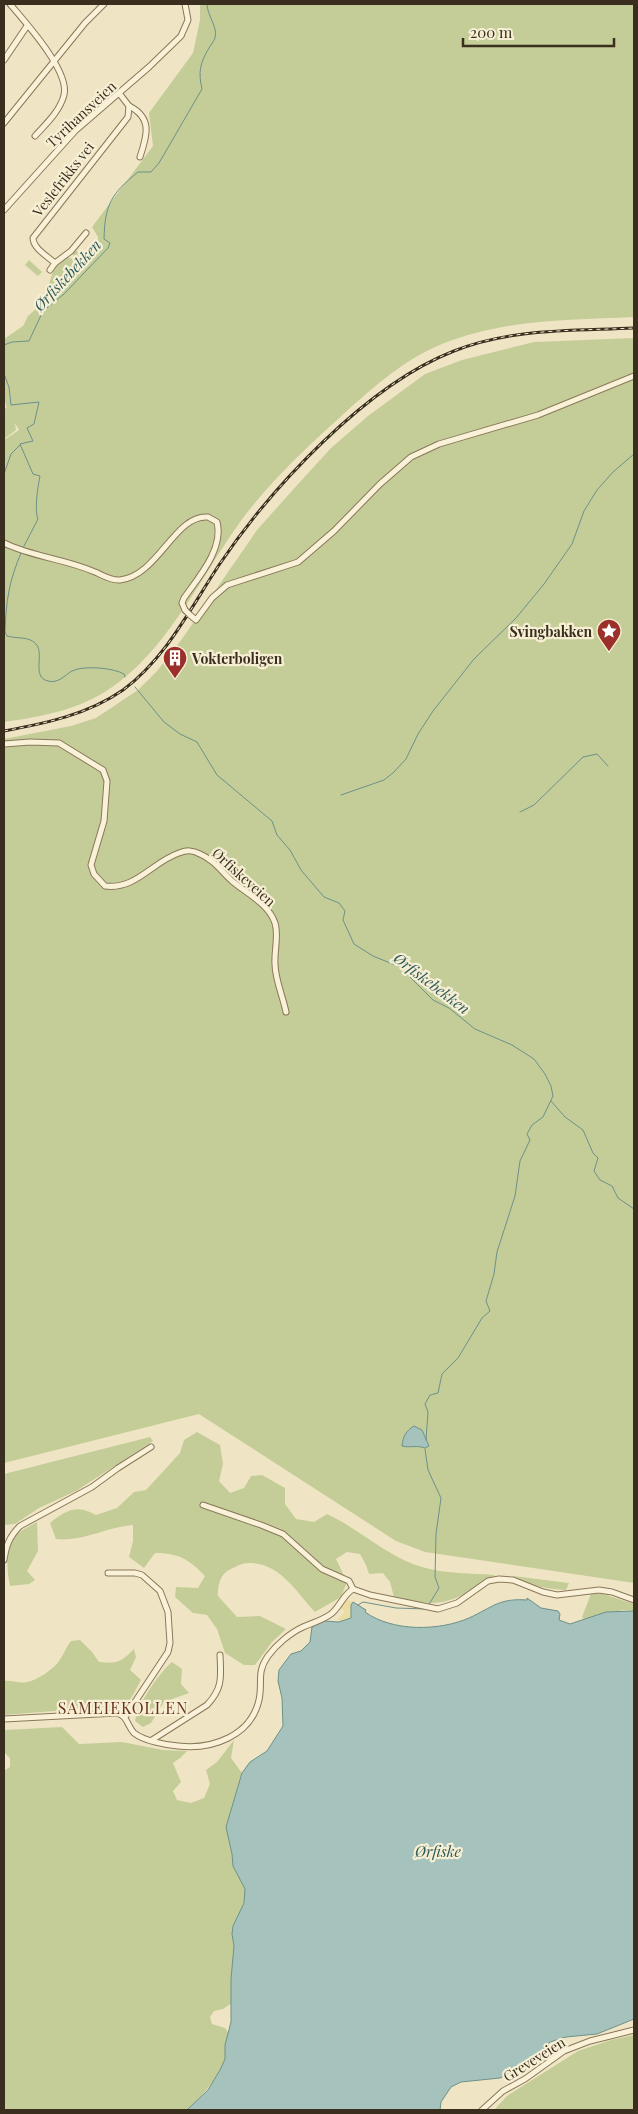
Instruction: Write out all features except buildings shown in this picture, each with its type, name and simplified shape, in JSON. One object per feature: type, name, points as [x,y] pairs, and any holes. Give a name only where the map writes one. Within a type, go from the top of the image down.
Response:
[{"type":"street","points":[[10,4],[54,62],[65,93],[60,106],[36,136]]},
{"type":"street","points":[[4,123],[85,22],[104,4]]},
{"type":"street","name":"Tyrihansveien","points":[[4,210],[76,130],[178,40],[186,28],[188,20],[185,4]]},
{"type":"street","points":[[4,60],[27,26]]},
{"type":"street","points":[[119,93],[129,106],[142,115],[145,121],[144,144],[140,157]]},
{"type":"street","name":"Veslefrikks vei","points":[[55,263],[36,247],[32,241],[33,238],[109,138],[128,117],[129,106]]},
{"type":"street","points":[[50,270],[55,263],[71,251],[86,233]]},
{"type":"street","points":[[4,543],[23,552],[68,562],[106,577],[120,580],[148,568],[186,526],[194,520],[208,517],[217,522],[219,537],[210,558],[182,603],[185,610],[196,620],[212,598],[227,585],[298,562],[334,531],[394,470],[416,454],[439,444],[538,415],[634,376]]},
{"type":"street","name":"Ørfiskeveien","points":[[4,744],[30,742],[59,743],[103,770],[107,781],[104,821],[92,865],[94,874],[105,886],[117,888],[130,883],[169,856],[189,850],[206,857],[252,896],[270,914],[275,923],[276,972],[286,1012]]},
{"type":"street","points":[[4,1560],[6,1546],[11,1535],[20,1526],[92,1487],[151,1447]]},
{"type":"street","points":[[203,1505],[283,1534],[322,1569],[349,1581],[355,1589],[370,1595],[438,1609],[464,1599],[488,1581],[506,1579],[557,1595],[599,1590],[612,1592],[634,1600]]},
{"type":"street","points":[[108,1573],[135,1573],[142,1575],[160,1591],[168,1612],[170,1643],[168,1652],[125,1717]]},
{"type":"street","points":[[4,1719],[114,1713],[125,1717],[134,1733],[152,1740],[178,1746],[199,1747],[217,1743],[238,1733],[251,1720],[260,1697],[260,1670],[282,1641],[300,1628],[330,1614],[355,1589]]},
{"type":"street","points":[[152,1740],[207,1706],[214,1698],[221,1682],[220,1655]]},
{"type":"street","name":"Greveveien","points":[[482,2110],[490,2100],[564,2051],[590,2041],[634,2030]]},
{"type":"green space","points":[[200,4],[634,4],[634,317],[537,322],[489,330],[442,344],[400,367],[349,409],[264,492],[243,518],[171,627],[138,666],[106,691],[78,705],[49,714],[4,722],[4,440],[19,430],[15,423],[16,430],[4,439],[4,406],[7,409],[4,398],[4,339],[23,326],[28,316],[38,307],[44,298],[54,269],[67,257],[73,259],[75,257],[72,254],[75,250],[87,258],[98,247],[98,237],[92,227],[153,146],[149,113],[193,53],[200,20]]},
{"type":"green space","points":[[29,260],[42,272],[38,276],[25,265]]},
{"type":"green space","points":[[634,338],[634,1583],[425,1552],[396,1541],[199,1414],[4,1463],[4,739],[71,726],[96,718],[138,690],[157,671],[182,639],[257,530],[331,448],[368,416],[425,374],[462,360],[534,342]],"holes":[[[422,1430],[429,1446],[425,1448],[417,1445]]]},
{"type":"green space","points":[[197,1432],[220,1445],[223,1464],[219,1481],[230,1493],[244,1488],[251,1476],[262,1475],[285,1488],[285,1504],[296,1519],[314,1522],[327,1514],[397,1557],[422,1567],[458,1573],[495,1575],[465,1594],[449,1600],[432,1603],[418,1602],[394,1597],[390,1582],[383,1573],[369,1574],[360,1554],[347,1552],[336,1559],[347,1582],[341,1597],[315,1612],[294,1587],[269,1567],[248,1563],[240,1565],[225,1573],[219,1583],[218,1596],[237,1617],[260,1616],[286,1629],[272,1642],[255,1665],[244,1665],[225,1653],[217,1629],[207,1615],[193,1613],[175,1597],[176,1587],[198,1588],[205,1576],[194,1565],[177,1556],[155,1553],[144,1568],[129,1557],[133,1541],[133,1525],[113,1528],[76,1538],[56,1539],[50,1523],[72,1510],[83,1510],[96,1515],[117,1508],[134,1492],[146,1490],[180,1453],[184,1440]]},
{"type":"green space","points":[[150,1437],[153,1441],[76,1491],[39,1508],[15,1524],[4,1525],[4,1474]]},
{"type":"green space","points":[[37,1522],[38,1551],[27,1571],[35,1580],[29,1584],[10,1586],[8,1562],[11,1543],[18,1533]]},
{"type":"green space","points":[[513,1576],[569,1583],[566,1590],[552,1589],[532,1585]]},
{"type":"green space","points":[[591,1594],[603,1594],[634,1604],[634,1611],[623,1610],[584,1619],[582,1617]]},
{"type":"green space","points":[[80,1640],[99,1662],[111,1663],[119,1661],[134,1649],[136,1657],[130,1670],[141,1680],[128,1702],[124,1705],[112,1707],[4,1715],[4,1681],[24,1682],[40,1677],[56,1664],[71,1641]]},
{"type":"green space","points":[[172,1662],[182,1669],[181,1684],[189,1693],[164,1702],[151,1723],[143,1727],[135,1721],[140,1706],[155,1681]]},
{"type":"green space","points":[[62,1727],[79,1744],[122,1742],[163,1750],[187,1751],[173,1763],[181,1782],[173,1791],[177,1800],[191,1803],[204,1798],[210,1784],[206,1770],[217,1762],[234,1740],[231,1758],[242,1773],[226,1827],[233,1866],[245,1889],[244,1903],[233,1926],[232,1934],[234,1946],[231,1979],[232,2003],[223,2009],[214,2011],[210,2017],[212,2024],[225,2028],[229,2034],[223,2065],[204,2093],[187,2110],[4,2110],[4,1771],[10,1767],[10,1758],[4,1752],[4,1730]]},
{"type":"green space","points":[[634,2035],[634,2110],[494,2110],[507,2096],[578,2051],[611,2040]]},
{"type":"sand","points":[[347,1600],[353,1602],[351,1618],[339,1622],[338,1619],[345,1612],[341,1608]]},
{"type":"water","points":[[414,1426],[422,1430],[429,1446],[425,1448],[402,1446],[405,1434]]},
{"type":"water","name":"Ørfiske","points":[[527,1598],[541,1608],[558,1611],[560,1614],[559,1620],[570,1624],[606,1612],[634,1611],[634,2019],[597,2034],[566,2037],[550,2042],[526,2066],[500,2078],[461,2082],[451,2087],[441,2102],[440,2110],[187,2110],[208,2090],[225,2059],[225,2045],[231,2022],[231,1979],[234,1946],[232,1934],[233,1926],[244,1903],[245,1889],[233,1866],[226,1827],[242,1773],[250,1762],[267,1751],[283,1726],[282,1698],[278,1681],[279,1670],[291,1654],[301,1651],[310,1642],[312,1627],[324,1621],[339,1622],[351,1618],[351,1605],[353,1602],[376,1619],[402,1626],[430,1627],[469,1618],[503,1602],[527,1600]]},
{"type":"waterway","name":"Ørfiskebekken","points":[[4,345],[12,342],[29,341],[43,311],[64,294],[108,248],[110,243],[104,239],[106,217],[111,201],[121,187],[138,172],[151,172],[159,163],[202,89],[200,78],[202,63],[216,34],[207,4]]},
{"type":"waterway","name":"Ørfiskebekken","points":[[4,374],[9,387],[11,405],[39,402],[34,424],[27,428],[33,441],[20,444],[33,474],[40,476],[36,504],[38,519],[23,548]]},
{"type":"waterway","points":[[4,474],[11,454],[20,445]]},
{"type":"waterway","points":[[341,795],[384,780],[406,759],[418,734],[433,711],[474,659],[516,618],[544,584],[572,544],[584,511],[597,490],[613,472],[634,454]]},
{"type":"waterway","name":"Ørfiskebekken","points":[[22,551],[14,572],[7,600],[5,621],[7,636],[26,639],[36,644],[39,653],[40,675],[48,681],[58,680],[72,671],[84,668],[113,670],[124,674],[125,677]]},
{"type":"waterway","name":"Ørfiskebekken","points":[[135,687],[164,722],[180,734],[197,742],[217,775],[272,821],[277,835],[290,850],[301,870],[324,897],[339,903],[345,911],[343,920],[354,944],[373,956],[400,967],[433,1000],[449,1008],[475,1029],[512,1045],[534,1059],[551,1086],[553,1096],[543,1117],[532,1125],[527,1134],[530,1140],[520,1161],[515,1196],[497,1252],[494,1274],[486,1301],[490,1311],[482,1318],[458,1358],[442,1374],[438,1393],[430,1395],[425,1404],[428,1412],[426,1440]]},
{"type":"waterway","points":[[520,812],[534,805],[583,757],[597,754],[608,766]]},
{"type":"waterway","points":[[551,1101],[565,1117],[583,1130],[593,1153],[598,1158],[594,1171],[600,1180],[612,1186],[618,1198],[634,1209]]},
{"type":"waterway","name":"Ørfiskebekken","points":[[425,1449],[428,1470],[441,1498],[436,1534],[435,1577],[439,1588],[428,1606]]},
{"type":"waterway","name":"Ørfiskebekken","points":[[358,1605],[363,1602],[396,1608],[426,1609]]},
{"type":"railway","points":[[4,731],[51,721],[81,712],[109,699],[138,677],[165,648],[219,565],[265,504],[323,442],[355,413],[387,388],[421,367],[454,351],[498,338],[543,332],[634,328]]},
{"type":"place","name":"Svingbakken","points":[[609,652]]},
{"type":"place","name":"Vokterboligen","points":[[175,679]]},
{"type":"district","name":"SAMEIEKOLLEN","points":[[123,1707]]}]
